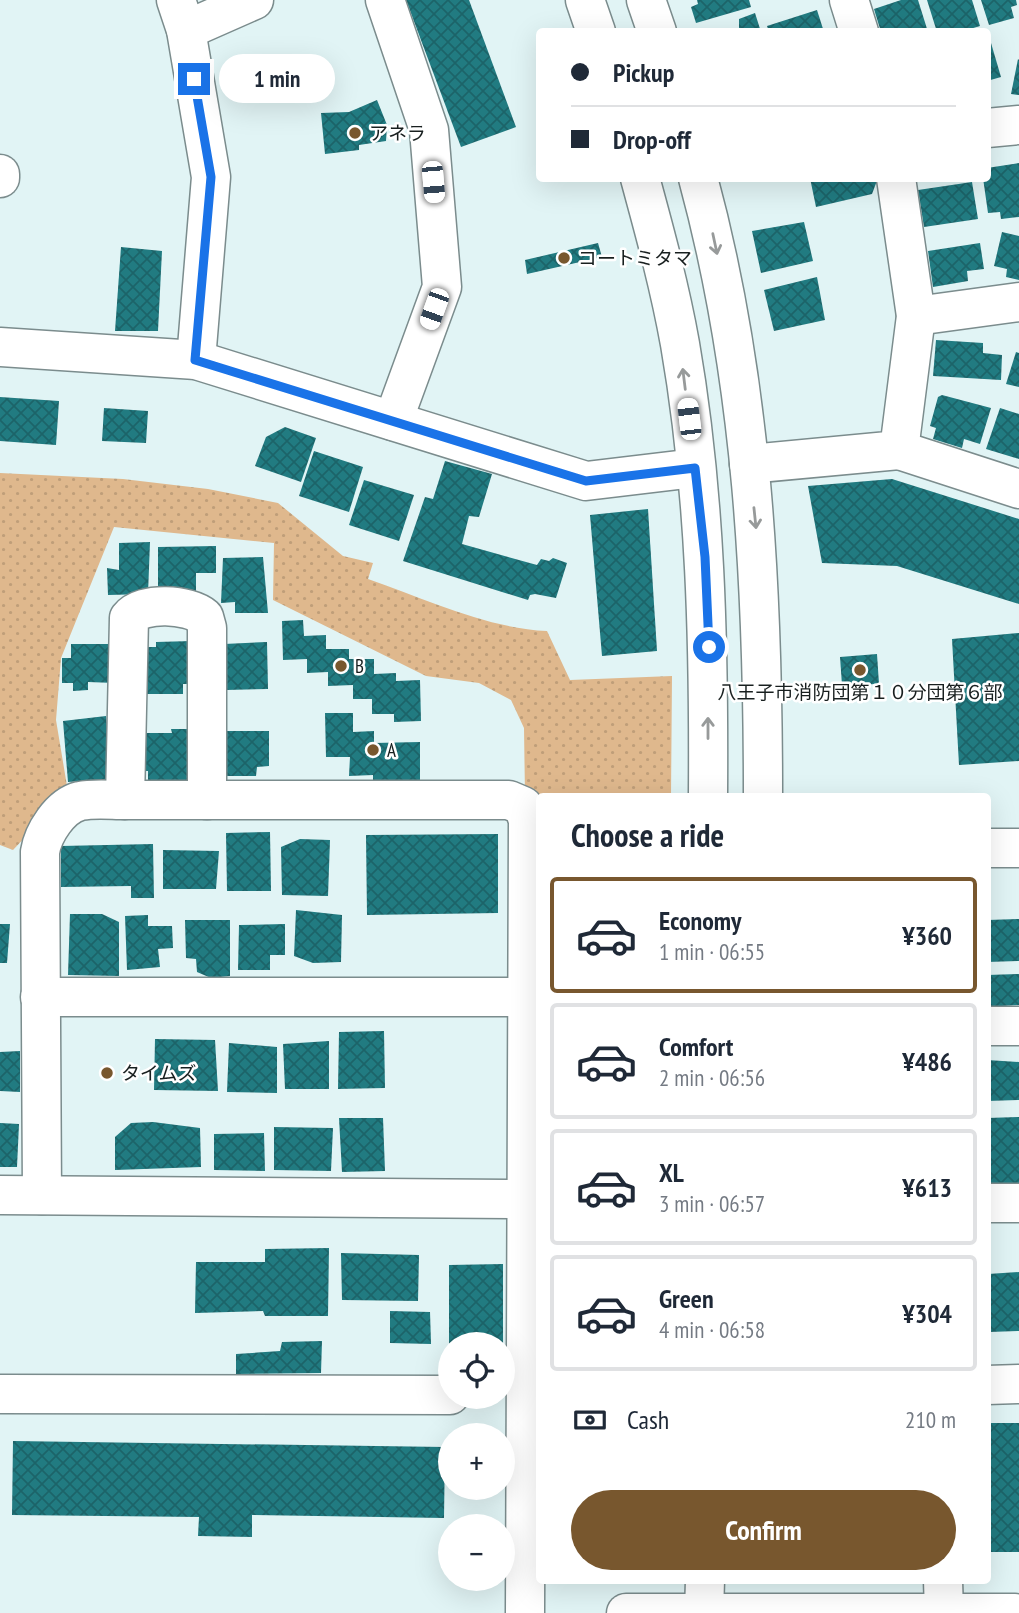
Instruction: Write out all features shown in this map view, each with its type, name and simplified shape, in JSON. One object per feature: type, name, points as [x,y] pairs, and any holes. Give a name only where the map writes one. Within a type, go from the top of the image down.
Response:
[{"type":"street","points":[[195,360],[211,177],[181,15],[254,0]]},
{"type":"street","points":[[385,0],[429,130],[442,287],[393,421]]},
{"type":"street","points":[[585,0],[595,28]]},
{"type":"street","points":[[646,0],[656,28]]},
{"type":"street","points":[[849,0],[858,28]]},
{"type":"street","points":[[991,128],[1019,125]]},
{"type":"street","points":[[641,182],[660,251],[680,345],[705,557],[708,793]]},
{"type":"street","points":[[699,182],[735,337],[749,464],[758,551],[763,652],[763,793]]},
{"type":"street","points":[[897,182],[916,316],[900,450]]},
{"type":"street","points":[[916,316],[1019,302]]},
{"type":"street","points":[[0,346],[195,360],[592,482],[695,468]]},
{"type":"street","points":[[749,464],[900,450],[1019,489]]},
{"type":"street","points":[[125,800],[130,618],[141,608],[190,608],[204,617],[207,628],[207,800]]},
{"type":"street","points":[[42,1195],[40,852],[44,834],[79,801],[509,800],[523,806],[528,820],[526,1199],[515,1379]]},
{"type":"street","points":[[991,848],[1019,848]]},
{"type":"street","points":[[40,997],[526,997]]},
{"type":"street","points":[[991,1026],[1019,1026]]},
{"type":"street","points":[[0,1195],[526,1199]]},
{"type":"street","points":[[991,1203],[1019,1203]]},
{"type":"street","points":[[991,1385],[1019,1384]]},
{"type":"street","points":[[0,1394],[438,1395]]},
{"type":"street","points":[[515,1409],[526,1613]]},
{"type":"street","points":[[704,1613],[705,1584]]},
{"type":"street","points":[[763,1584],[764,1613]]},
{"type":"street","points":[[943,1584],[944,1613]]},
{"type":"street","points":[[626,1613],[1015,1613]]},
{"type":"shaded area","points":[[0,473],[123,479],[208,489],[278,503],[343,556],[373,563],[368,579],[478,619],[547,631],[570,680],[672,676],[671,793],[536,793],[536,796],[525,796],[524,728],[511,700],[479,683],[426,676],[273,600],[274,543],[114,527],[61,658],[56,720],[68,792],[13,850],[0,845]]},
{"type":"building","points":[[406,0],[469,0],[516,127],[461,147]]},
{"type":"building","points":[[697,0],[749,0],[751,7],[696,23],[691,7],[698,4]]},
{"type":"building","points":[[901,0],[918,0],[927,28],[880,28],[874,9]]},
{"type":"building","points":[[927,0],[972,0],[980,26],[936,28]]},
{"type":"building","points":[[981,0],[1016,0],[1017,5],[1011,7],[1014,18],[989,25]]},
{"type":"building","points":[[817,10],[823,28],[768,28],[767,26]]},
{"type":"building","points":[[755,13],[760,28],[739,28],[739,19]]},
{"type":"building","points":[[991,43],[1001,77],[991,80]]},
{"type":"building","points":[[1019,60],[1019,95],[1011,94]]},
{"type":"building","name":"アネラ","points":[[377,100],[387,125],[386,141],[359,145],[359,150],[325,154],[321,113],[349,112]]},
{"type":"building","points":[[1019,163],[1019,217],[1001,219],[1000,212],[988,213],[984,182],[991,182],[991,167]]},
{"type":"building","points":[[811,182],[876,182],[872,194],[816,207]]},
{"type":"building","points":[[972,182],[978,219],[924,227],[918,190]]},
{"type":"building","points":[[804,222],[813,261],[761,273],[752,231]]},
{"type":"building","points":[[1002,232],[1019,236],[1019,280],[1006,277],[1007,269],[994,266]]},
{"type":"building","name":"コートミタマ","points":[[598,243],[602,257],[527,274],[525,260]]},
{"type":"building","points":[[980,243],[984,269],[967,271],[968,281],[933,287],[928,251]]},
{"type":"building","points":[[121,247],[162,251],[158,331],[115,331]]},
{"type":"building","points":[[817,277],[825,320],[774,331],[764,290]]},
{"type":"building","points":[[936,340],[983,343],[983,353],[1002,355],[1001,380],[933,376]]},
{"type":"building","points":[[1016,352],[1019,353],[1019,387],[1006,384]]},
{"type":"building","points":[[942,395],[991,408],[980,444],[964,439],[962,448],[933,439],[936,428],[930,426],[938,397]]},
{"type":"building","points":[[0,397],[59,401],[56,445],[0,441]]},
{"type":"building","points":[[104,408],[148,411],[146,443],[102,441]]},
{"type":"building","points":[[1000,408],[1019,414],[1019,459],[986,449]]},
{"type":"building","points":[[285,427],[316,438],[301,482],[255,466],[266,437]]},
{"type":"building","points":[[314,451],[363,467],[349,512],[299,496]]},
{"type":"building","points":[[445,461],[492,474],[479,517],[469,516],[462,544],[537,565],[541,559],[549,561],[553,558],[567,563],[556,598],[535,594],[530,595],[528,600],[403,561],[425,497],[433,499]]},
{"type":"building","points":[[892,479],[1019,519],[1019,604],[897,566],[822,563],[808,486]]},
{"type":"building","points":[[364,480],[414,495],[399,541],[349,525]]},
{"type":"building","points":[[648,509],[657,651],[602,656],[590,515]]},
{"type":"building","points":[[150,542],[148,594],[108,595],[107,568],[119,570],[119,543]]},
{"type":"building","points":[[216,546],[216,573],[196,573],[196,593],[158,593],[158,547]]},
{"type":"building","points":[[263,557],[268,613],[235,613],[235,602],[221,603],[223,558]]},
{"type":"building","name":"B","points":[[303,620],[304,636],[326,635],[326,649],[349,649],[349,659],[374,659],[374,674],[396,673],[396,681],[420,680],[421,721],[394,722],[394,714],[372,714],[372,699],[353,699],[353,685],[328,686],[328,672],[307,673],[307,659],[283,660],[282,621]]},
{"type":"building","points":[[1019,633],[1019,761],[959,765],[952,639]]},
{"type":"building","points":[[192,641],[194,684],[183,684],[183,694],[144,694],[142,647],[156,647],[156,642]]},
{"type":"building","points":[[267,642],[268,689],[226,690],[224,644]]},
{"type":"building","points":[[71,644],[111,644],[115,683],[88,682],[88,690],[73,691],[73,683],[62,683],[62,658],[71,658]]},
{"type":"building","name":"八王子市消防団第１０分団第６部","points":[[877,654],[879,684],[842,685],[840,657]]},
{"type":"building","name":"A","points":[[325,713],[353,713],[353,732],[374,731],[374,743],[420,742],[420,782],[373,783],[373,775],[349,776],[350,757],[326,757]]},
{"type":"building","points":[[106,716],[111,779],[68,782],[63,721]]},
{"type":"building","points":[[171,729],[193,729],[189,780],[148,780],[148,771],[144,771],[144,733],[172,733]]},
{"type":"building","points":[[223,731],[269,731],[269,766],[257,767],[256,776],[222,776]]},
{"type":"building","points":[[270,832],[271,891],[227,891],[226,833]]},
{"type":"building","points":[[498,834],[498,913],[367,915],[366,835]]},
{"type":"building","points":[[300,839],[330,840],[328,896],[282,895],[281,847]]},
{"type":"building","points":[[153,844],[154,898],[131,898],[131,886],[61,887],[61,846]]},
{"type":"building","points":[[163,850],[219,851],[216,889],[163,889]]},
{"type":"building","points":[[296,910],[342,915],[341,962],[313,963],[294,956]]},
{"type":"building","points":[[70,914],[102,914],[119,922],[119,976],[68,975]]},
{"type":"building","points":[[148,915],[148,926],[172,926],[173,948],[158,949],[160,967],[127,970],[125,916]]},
{"type":"building","points":[[1019,919],[1019,961],[991,962],[991,920]]},
{"type":"building","points":[[185,920],[230,920],[230,976],[211,978],[197,972],[196,959],[186,958]]},
{"type":"building","points":[[0,924],[10,924],[7,963],[0,963]]},
{"type":"building","points":[[285,924],[285,955],[270,955],[270,970],[238,970],[239,925]]},
{"type":"building","points":[[1019,974],[1019,1005],[991,1007],[991,975]]},
{"type":"building","points":[[384,1031],[385,1088],[338,1089],[339,1032]]},
{"type":"building","points":[[155,1039],[215,1040],[218,1091],[154,1090]]},
{"type":"building","points":[[329,1041],[329,1089],[285,1089],[283,1044]]},
{"type":"building","points":[[229,1043],[277,1047],[277,1093],[227,1092]]},
{"type":"building","points":[[20,1051],[20,1092],[0,1091],[0,1052]]},
{"type":"building","points":[[991,1060],[1019,1062],[1019,1100],[991,1101]]},
{"type":"building","points":[[1019,1117],[1019,1185],[991,1185],[991,1118]]},
{"type":"building","points":[[339,1118],[383,1118],[385,1171],[342,1172]]},
{"type":"building","points":[[153,1122],[200,1128],[201,1167],[115,1170],[115,1137],[131,1123]]},
{"type":"building","points":[[0,1123],[19,1124],[17,1167],[0,1167]]},
{"type":"building","points":[[274,1127],[333,1128],[331,1171],[274,1170]]},
{"type":"building","points":[[264,1133],[265,1171],[214,1170],[214,1134]]},
{"type":"building","points":[[329,1248],[328,1316],[265,1316],[263,1311],[195,1313],[196,1262],[265,1262],[265,1249]]},
{"type":"building","points":[[341,1253],[419,1255],[418,1301],[342,1300]]},
{"type":"building","points":[[503,1264],[503,1332],[449,1332],[449,1265]]},
{"type":"building","points":[[1019,1272],[1019,1331],[991,1332],[991,1274]]},
{"type":"building","points":[[390,1311],[430,1312],[431,1344],[390,1343]]},
{"type":"building","points":[[322,1341],[321,1373],[236,1374],[236,1354],[280,1351],[282,1342]]},
{"type":"building","points":[[991,1423],[1019,1423],[1019,1552],[991,1552]]},
{"type":"building","points":[[13,1441],[438,1447],[438,1500],[444,1500],[444,1514],[438,1514],[438,1518],[252,1515],[252,1537],[198,1536],[199,1517],[12,1515]]},
{"type":"place","name":"アネラ","points":[[355,133]]},
{"type":"place","name":"コートミタマ","points":[[564,258]]},
{"type":"place","name":"B","points":[[341,666]]},
{"type":"place","name":"八王子市消防団第１０分団第６部","points":[[860,670]]},
{"type":"place","name":"A","points":[[373,750]]},
{"type":"place","name":"タイムズ","points":[[107,1073]]},
{"type":"route","points":[[194,79],[211,177],[195,360],[586,481],[599,482],[695,468],[705,557],[709,647]]}]
